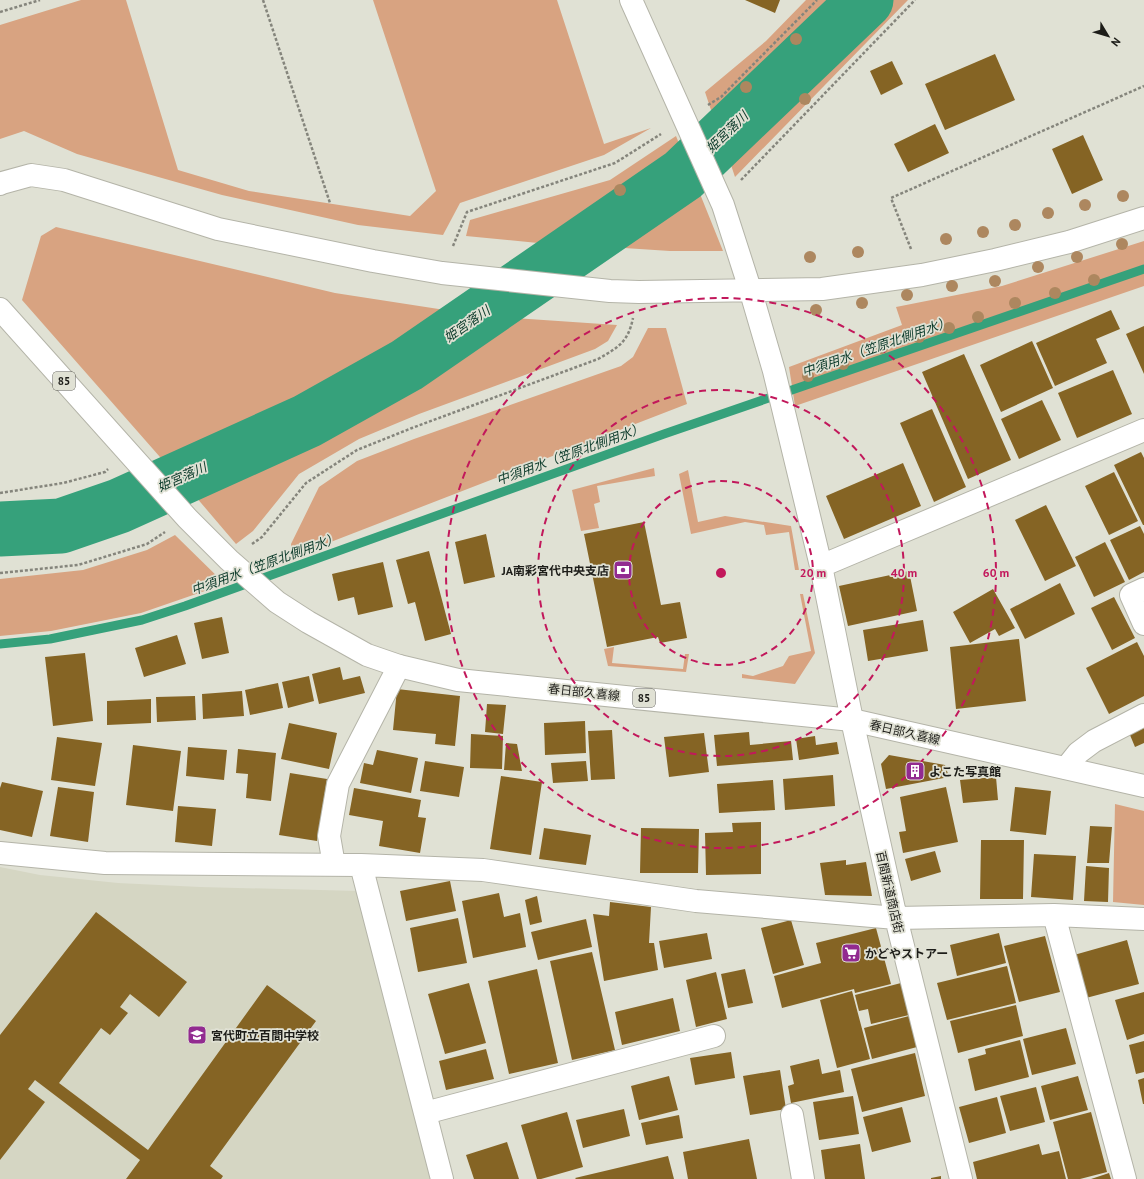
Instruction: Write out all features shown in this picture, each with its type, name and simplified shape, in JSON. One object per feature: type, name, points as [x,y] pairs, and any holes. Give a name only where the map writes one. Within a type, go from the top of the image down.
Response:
[{"type":"street","name":"百間新道商店街","points":[[631,0],[723,205],[774,371],[821,566],[852,720],[896,918],[961,1179]]},
{"type":"street","points":[[0,184],[31,175],[64,180],[218,229],[373,261],[442,273],[610,291],[639,292],[822,289],[922,275],[996,260],[1069,242],[1144,218]]},
{"type":"street","name":"85","points":[[0,309],[128,454],[187,518]]},
{"type":"street","points":[[821,566],[1144,430]]},
{"type":"street","name":"春日部久喜線","points":[[187,518],[229,560],[277,602],[308,622],[367,655],[399,666],[458,680],[852,720],[1144,786]]},
{"type":"street","points":[[1144,589],[1131,595],[1144,624]]},
{"type":"street","points":[[334,865],[329,836],[338,784],[399,666]]},
{"type":"street","points":[[1066,768],[1078,752],[1094,741],[1144,715]]},
{"type":"street","points":[[0,853],[105,863],[361,865],[483,870],[696,901],[896,918],[1054,915],[1144,919]]},
{"type":"street","points":[[361,865],[442,1179]]},
{"type":"street","points":[[1054,915],[1125,1179]]},
{"type":"street","points":[[425,1112],[714,1036]]},
{"type":"street","points":[[792,1115],[802,1179]]},
{"type":"street","points":[[1136,1179],[1144,1177]]},
{"type":"path","points":[[0,12],[40,0]]},
{"type":"path","points":[[263,0],[330,203]]},
{"type":"path","points":[[442,273],[468,212],[615,163],[721,96],[817,0]]},
{"type":"path","points":[[723,205],[743,177],[915,0]]},
{"type":"path","points":[[922,275],[891,198],[1144,86]]},
{"type":"path","points":[[229,560],[262,537],[306,483],[357,450],[598,359],[617,348],[630,332],[639,292]]},
{"type":"path","points":[[0,493],[63,483],[105,472],[128,454]]},
{"type":"path","points":[[0,573],[78,565],[147,544],[187,518]]},
{"type":"shaded area","points":[[81,0],[126,0],[178,170],[249,191],[410,216],[436,191],[373,0],[557,0],[604,144],[651,128],[604,155],[460,203],[443,235],[358,225],[222,195],[77,154],[24,131],[0,139],[0,25]]},
{"type":"shaded area","points":[[806,0],[848,0],[715,122],[705,92],[766,41]]},
{"type":"shaded area","points":[[888,0],[908,0],[735,177],[729,159]]},
{"type":"shaded area","points":[[676,136],[682,151],[656,175],[599,221],[558,245],[466,236],[470,220],[610,180]]},
{"type":"shaded area","points":[[696,184],[723,251],[670,251],[609,247],[656,219]]},
{"type":"shaded area","points":[[56,227],[335,293],[458,312],[343,387],[252,431],[167,465],[22,300],[41,236]]},
{"type":"shaded area","points":[[1144,241],[1144,286],[795,406],[789,367],[902,325],[896,307],[1002,286]]},
{"type":"shaded area","points":[[514,318],[617,325],[608,341],[595,349],[419,414],[359,439],[299,474],[253,531],[236,544],[190,490],[265,459],[353,411]]},
{"type":"shaded area","points":[[648,328],[666,328],[687,404],[292,557],[291,544],[319,487],[357,461],[414,439],[621,366],[633,357]]},
{"type":"shaded area","points":[[654,468],[655,476],[597,486],[600,502],[594,504],[599,528],[581,531],[572,490]]},
{"type":"shaded area","points":[[688,470],[698,522],[725,516],[791,526],[799,570],[795,570],[789,532],[766,535],[764,525],[745,522],[691,534],[679,474]]},
{"type":"shaded area","points":[[175,535],[225,584],[141,613],[51,631],[0,636],[0,579],[83,570],[147,550]]},
{"type":"shaded area","points":[[800,594],[803,594],[815,653],[795,684],[742,678],[742,674],[753,676],[783,666],[789,656],[811,651]]},
{"type":"shaded area","points":[[614,647],[612,663],[683,669],[685,654],[689,654],[686,672],[608,666],[604,649]]},
{"type":"shaded area","points":[[1115,804],[1144,811],[1144,905],[1113,902]]},
{"type":"shaded area","name":"宮代町立百間中学校","points":[[0,867],[40,875],[118,883],[200,887],[358,891],[431,1179],[0,1179]]},
{"type":"building","points":[[745,0],[780,0],[775,13]]},
{"type":"building","points":[[995,54],[1015,100],[945,130],[925,84]]},
{"type":"building","points":[[892,61],[903,84],[881,95],[870,71]]},
{"type":"building","points":[[935,124],[949,153],[908,172],[894,144]]},
{"type":"building","points":[[1083,135],[1103,180],[1072,194],[1052,149]]},
{"type":"building","points":[[1111,310],[1120,329],[1096,339],[1107,363],[1055,386],[1036,343]]},
{"type":"building","points":[[1144,326],[1144,374],[1126,334]]},
{"type":"building","points":[[1032,341],[1053,388],[1001,412],[980,365]]},
{"type":"building","points":[[964,354],[1011,460],[968,479],[922,372]]},
{"type":"building","points":[[1113,370],[1132,414],[1077,438],[1058,393]]},
{"type":"building","points":[[1042,400],[1061,440],[1019,459],[1001,419]]},
{"type":"building","points":[[932,409],[966,487],[934,502],[900,423]]},
{"type":"building","points":[[1141,452],[1144,458],[1144,525],[1114,465]]},
{"type":"building","points":[[903,463],[921,506],[844,539],[826,496]]},
{"type":"building","points":[[1114,472],[1138,521],[1109,535],[1085,486]]},
{"type":"building","points":[[1046,505],[1076,566],[1045,581],[1015,520]]},
{"type":"building","name":"JA南彩宮代中央支店","points":[[644,522],[661,605],[680,602],[687,638],[660,643],[658,637],[607,647],[584,534]]},
{"type":"building","points":[[1140,526],[1144,534],[1144,572],[1129,580],[1110,540]]},
{"type":"building","points":[[486,534],[495,577],[464,584],[455,542]]},
{"type":"building","points":[[1105,542],[1125,582],[1094,597],[1075,557]]},
{"type":"building","points":[[429,551],[451,634],[425,641],[415,602],[408,604],[396,560]]},
{"type":"building","points":[[383,562],[393,607],[358,615],[354,597],[338,601],[332,574]]},
{"type":"building","points":[[909,571],[917,611],[848,626],[839,586]]},
{"type":"building","points":[[1060,583],[1075,614],[1025,639],[1010,609]]},
{"type":"building","points":[[993,589],[1015,628],[999,636],[995,629],[970,643],[953,612]]},
{"type":"building","points":[[1114,597],[1135,638],[1112,650],[1091,608]]},
{"type":"building","points":[[222,617],[229,653],[202,659],[194,623]]},
{"type":"building","points":[[923,620],[928,651],[868,661],[863,630]]},
{"type":"building","points":[[177,635],[186,664],[144,677],[135,648]]},
{"type":"building","points":[[1019,639],[1026,701],[956,709],[950,647]]},
{"type":"building","points":[[1137,642],[1144,656],[1144,696],[1109,714],[1086,668]]},
{"type":"building","points":[[85,653],[93,721],[53,726],[45,657]]},
{"type":"building","points":[[340,667],[343,680],[360,676],[365,693],[319,704],[312,674]]},
{"type":"building","points":[[309,676],[314,701],[288,708],[282,682]]},
{"type":"building","points":[[278,683],[283,708],[250,715],[245,690]]},
{"type":"building","points":[[397,689],[460,696],[455,746],[435,744],[436,734],[393,730]]},
{"type":"building","points":[[242,691],[244,716],[203,719],[202,694]]},
{"type":"building","points":[[195,696],[196,720],[157,722],[156,697]]},
{"type":"building","points":[[151,699],[151,723],[107,725],[107,701]]},
{"type":"building","points":[[487,704],[506,705],[503,734],[485,732]]},
{"type":"building","points":[[585,721],[586,753],[545,755],[544,723]]},
{"type":"building","points":[[289,723],[337,733],[329,769],[281,759]]},
{"type":"building","points":[[1144,728],[1144,743],[1135,747],[1130,735]]},
{"type":"building","points":[[612,730],[615,779],[591,780],[588,731]]},
{"type":"building","points":[[749,732],[750,745],[791,741],[793,760],[717,766],[714,735]]},
{"type":"building","points":[[704,733],[709,772],[669,777],[664,737]]},
{"type":"building","points":[[471,734],[503,736],[502,769],[470,768]]},
{"type":"building","points":[[815,736],[816,745],[837,742],[839,754],[799,760],[796,739]]},
{"type":"building","points":[[57,737],[102,743],[95,786],[51,780]]},
{"type":"building","points":[[506,743],[517,744],[522,771],[504,770]]},
{"type":"building","points":[[133,745],[181,751],[173,811],[126,805]]},
{"type":"building","points":[[188,747],[227,750],[224,780],[186,776]]},
{"type":"building","points":[[238,749],[276,753],[271,801],[246,798],[248,774],[236,773]]},
{"type":"building","points":[[377,750],[418,758],[411,793],[360,783],[364,763],[373,765]]},
{"type":"building","name":"よこた写真館","points":[[889,755],[945,765],[949,777],[886,789],[881,764]]},
{"type":"building","points":[[425,761],[464,767],[459,797],[420,791]]},
{"type":"building","points":[[586,761],[588,781],[553,783],[551,763]]},
{"type":"building","points":[[290,773],[327,779],[317,841],[279,835]]},
{"type":"building","points":[[833,775],[835,806],[785,810],[783,779]]},
{"type":"building","points":[[501,776],[542,782],[531,855],[490,849]]},
{"type":"building","points":[[996,777],[998,800],[963,803],[960,780]]},
{"type":"building","points":[[773,780],[775,810],[719,813],[717,784]]},
{"type":"building","points":[[2,782],[43,791],[32,837],[0,830],[0,788]]},
{"type":"building","points":[[58,787],[94,792],[88,842],[50,836]]},
{"type":"building","points":[[946,787],[958,842],[903,853],[899,832],[906,831],[900,797]]},
{"type":"building","points":[[1015,787],[1051,791],[1046,835],[1010,831]]},
{"type":"building","points":[[354,788],[421,800],[418,817],[426,818],[420,853],[379,846],[383,821],[349,815]]},
{"type":"building","points":[[178,806],[216,809],[212,846],[175,842]]},
{"type":"building","points":[[761,822],[761,874],[706,875],[705,833],[733,832],[732,823]]},
{"type":"building","points":[[1090,826],[1112,827],[1109,863],[1087,863]]},
{"type":"building","points":[[544,828],[591,835],[586,865],[539,859]]},
{"type":"building","points":[[641,828],[699,829],[698,873],[640,873]]},
{"type":"building","points":[[981,840],[1024,840],[1023,899],[980,899]]},
{"type":"building","points":[[935,851],[941,872],[911,881],[905,859]]},
{"type":"building","points":[[1034,854],[1076,856],[1073,900],[1031,897]]},
{"type":"building","points":[[846,860],[846,865],[866,862],[872,896],[825,895],[820,863]]},
{"type":"building","points":[[1086,866],[1109,868],[1108,902],[1084,901]]},
{"type":"building","points":[[450,881],[456,911],[406,921],[400,891]]},
{"type":"building","points":[[499,893],[504,917],[520,913],[526,947],[473,958],[462,901]]},
{"type":"building","points":[[537,896],[542,922],[530,925],[525,900]]},
{"type":"building","points":[[610,902],[651,907],[649,943],[654,943],[658,970],[604,981],[593,914],[609,916]]},
{"type":"building","points":[[96,912],[187,982],[159,1017],[130,994],[120,1007],[128,1013],[110,1035],[101,1028],[59,1083],[148,1150],[267,985],[316,1021],[210,1166],[223,1176],[221,1179],[126,1179],[140,1160],[35,1080],[28,1089],[45,1102],[0,1160],[0,1035]]},
{"type":"building","points":[[458,918],[467,963],[418,972],[410,928]]},
{"type":"building","points":[[586,919],[592,947],[538,960],[531,932]]},
{"type":"building","points":[[791,920],[804,965],[773,974],[761,928]]},
{"type":"building","name":"かどやストアー","points":[[876,928],[891,984],[855,993],[854,989],[782,1008],[774,976],[821,963],[816,943]]},
{"type":"building","points":[[707,933],[712,959],[664,968],[659,941]]},
{"type":"building","points":[[999,933],[1006,963],[957,976],[950,945]]},
{"type":"building","points":[[1045,936],[1060,992],[1019,1002],[1004,946]]},
{"type":"building","points":[[1127,940],[1139,984],[1086,998],[1074,955]]},
{"type":"building","points":[[592,952],[615,1050],[572,1060],[550,961]]},
{"type":"building","points":[[1007,966],[1016,1003],[947,1020],[937,983]]},
{"type":"building","points":[[537,969],[558,1063],[509,1074],[488,981]]},
{"type":"building","points":[[745,969],[753,1003],[728,1008],[721,974]]},
{"type":"building","points":[[716,972],[727,1019],[696,1027],[686,980]]},
{"type":"building","points":[[469,983],[486,1043],[445,1054],[428,994]]},
{"type":"building","points":[[901,983],[909,1015],[871,1024],[868,1009],[859,1011],[855,995]]},
{"type":"building","points":[[852,991],[870,1059],[837,1068],[820,1000]]},
{"type":"building","points":[[1144,992],[1144,1034],[1127,1040],[1115,1000]]},
{"type":"building","points":[[673,998],[680,1031],[622,1045],[615,1012]]},
{"type":"building","points":[[1016,1005],[1023,1036],[958,1053],[950,1021]]},
{"type":"building","points":[[909,1016],[917,1047],[872,1059],[864,1028]]},
{"type":"building","points":[[1066,1028],[1076,1064],[1032,1075],[1023,1039]]},
{"type":"building","points":[[1020,1040],[1029,1077],[975,1091],[968,1059],[986,1054],[985,1049]]},
{"type":"building","points":[[1144,1041],[1144,1072],[1136,1074],[1129,1045]]},
{"type":"building","points":[[486,1049],[494,1079],[446,1090],[439,1061]]},
{"type":"building","points":[[731,1052],[735,1078],[695,1085],[690,1058]]},
{"type":"building","points":[[915,1053],[925,1096],[862,1112],[851,1069]]},
{"type":"building","points":[[819,1059],[822,1074],[840,1070],[844,1092],[791,1103],[788,1086],[794,1084],[790,1066]]},
{"type":"building","points":[[780,1070],[786,1109],[750,1115],[743,1076]]},
{"type":"building","points":[[669,1076],[678,1110],[639,1120],[631,1086]]},
{"type":"building","points":[[1078,1076],[1088,1110],[1050,1120],[1041,1086]]},
{"type":"building","points":[[1144,1078],[1144,1104],[1143,1104],[1138,1080]]},
{"type":"building","points":[[1036,1087],[1045,1122],[1010,1131],[1000,1096]]},
{"type":"building","points":[[853,1096],[859,1134],[819,1140],[813,1102]]},
{"type":"building","points":[[997,1097],[1006,1133],[969,1143],[959,1107]]},
{"type":"building","points":[[902,1107],[911,1142],[872,1152],[863,1117]]},
{"type":"building","points":[[624,1109],[630,1136],[583,1148],[576,1120]]},
{"type":"building","points":[[567,1112],[583,1167],[537,1179],[521,1125]]},
{"type":"building","points":[[1091,1112],[1107,1172],[1080,1179],[1068,1179],[1053,1122]]},
{"type":"building","points":[[679,1115],[683,1138],[646,1145],[641,1123]]},
{"type":"building","points":[[749,1139],[757,1179],[688,1179],[683,1152]]},
{"type":"building","points":[[507,1142],[519,1179],[474,1179],[466,1155]]},
{"type":"building","points":[[860,1144],[865,1179],[825,1179],[821,1150]]},
{"type":"building","points":[[1039,1144],[1042,1155],[1059,1151],[1066,1179],[977,1179],[973,1162]]},
{"type":"building","points":[[668,1156],[674,1179],[575,1178]]},
{"type":"building","points":[[1109,1173],[1111,1179],[1091,1179]]},
{"type":"building","points":[[941,1176],[941,1179],[931,1179],[931,1178]]},
{"type":"waterway","name":"姫宮落川","points":[[0,529],[61,526],[119,506],[307,421],[407,365],[683,175],[866,0]]},
{"type":"waterway","name":"中須用水（笠原北側用水）","points":[[0,644],[50,639],[142,620],[185,606],[664,434],[1144,269]]},
{"type":"place","name":"JA南彩宮代中央支店","points":[[623,570]]},
{"type":"place","name":"よこた写真館","points":[[915,771]]},
{"type":"place","name":"かどやストアー","points":[[851,953]]},
{"type":"place","name":"宮代町立百間中学校","points":[[197,1035]]}]
